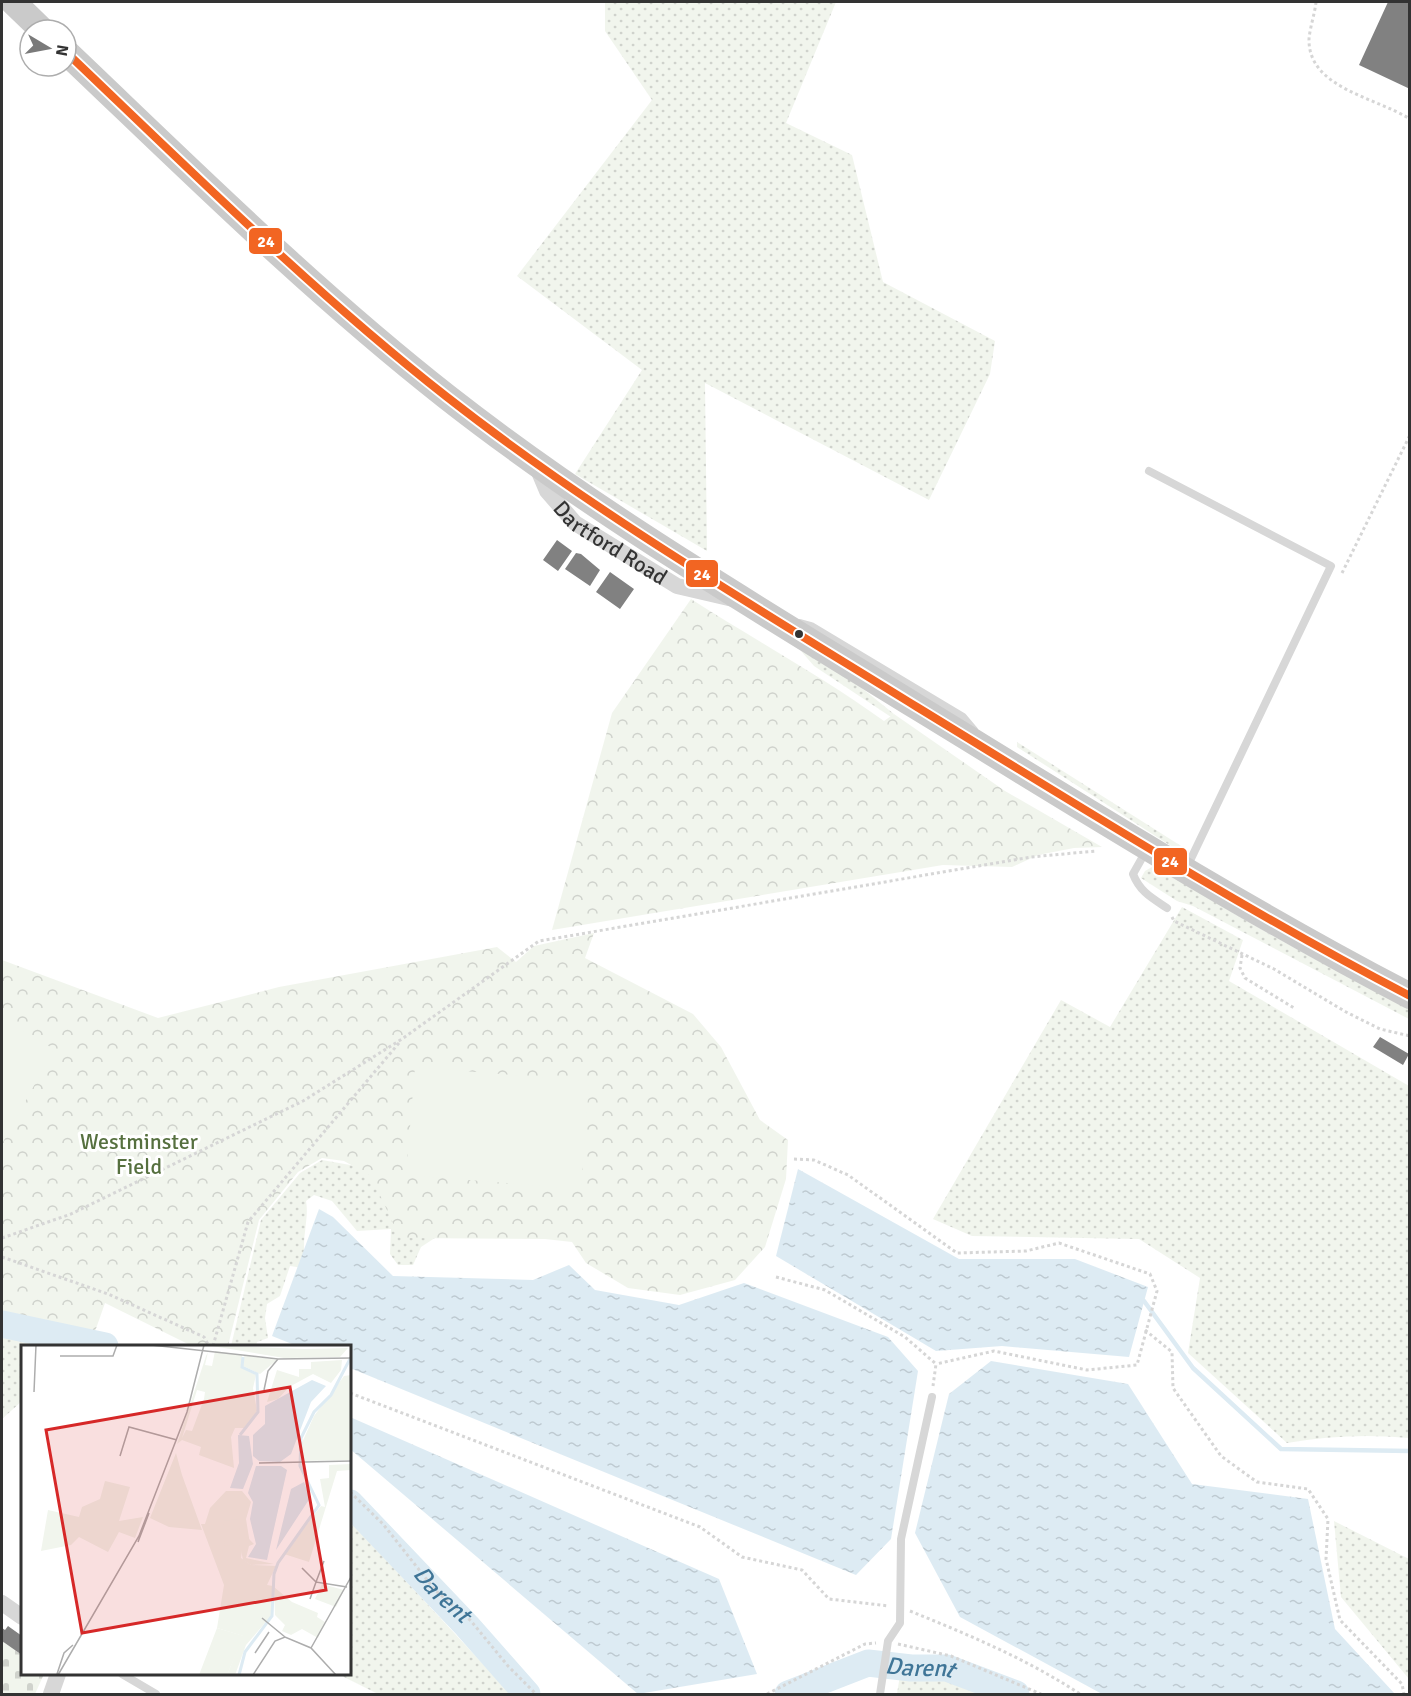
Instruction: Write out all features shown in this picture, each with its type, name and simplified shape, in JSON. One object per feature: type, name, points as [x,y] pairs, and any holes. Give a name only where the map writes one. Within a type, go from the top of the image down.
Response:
[{"type":"main road","points":[[12,2],[29,18]]},
{"type":"main road","name":"Dartford Road","points":[[78,63],[334,302],[444,394],[536,465],[655,546],[1147,848],[1410,996]]},
{"type":"street","points":[[2,1603],[21,1616]]},
{"type":"street","points":[[51,1695],[58,1675]]},
{"type":"lane","points":[[1149,471],[1331,566],[1185,870]]},
{"type":"lane","points":[[1147,848],[1133,874],[1143,892],[1167,908]]},
{"type":"lane","points":[[880,1693],[888,1644],[900,1623],[901,1539],[932,1397]]},
{"type":"lane","points":[[124,1675],[156,1695]]},
{"type":"path","points":[[1317,2],[1309,40],[1316,67],[1331,82],[1358,92],[1410,119]]},
{"type":"path","points":[[2,1238],[61,1218],[303,1101],[402,1039],[539,941],[1031,857],[1096,851]]},
{"type":"path","points":[[1167,908],[1174,921],[1274,969],[1346,1012],[1380,1029],[1410,1036]]},
{"type":"path","points":[[1242,955],[1239,968],[1245,978],[1294,1008]]},
{"type":"path","points":[[212,1345],[248,1222],[402,1039]]},
{"type":"path","points":[[794,1159],[814,1160],[848,1175],[957,1253],[1026,1251],[1059,1243],[1150,1274],[1157,1291],[1137,1365],[1087,1370],[994,1350],[936,1365]]},
{"type":"path","points":[[2,1257],[108,1294],[204,1337],[210,1345]]},
{"type":"path","points":[[776,1277],[825,1290],[905,1337],[936,1365]]},
{"type":"path","points":[[1145,1330],[1172,1352],[1173,1388],[1221,1456],[1257,1482],[1308,1489],[1328,1519],[1326,1559],[1340,1620],[1402,1684],[1404,1695]]},
{"type":"path","points":[[932,1397],[936,1365]]},
{"type":"path","points":[[351,1394],[700,1527],[742,1557],[802,1570],[829,1599],[901,1608],[978,1639],[1055,1678],[1080,1695]]},
{"type":"path","points":[[351,1493],[383,1524],[435,1590],[471,1621],[508,1666],[536,1695]]},
{"type":"path","points":[[767,1695],[865,1644],[888,1644],[951,1656],[1041,1695]]},
{"type":"green space","points":[[605,2],[836,2],[786,123],[852,155],[883,282],[995,341],[990,374],[929,500],[705,383],[707,551],[575,474],[642,370],[517,276],[652,100],[605,31]]},
{"type":"green space","points":[[691,599],[884,721],[894,714],[1005,791],[1102,847],[1074,848],[1038,855],[1012,867],[943,865],[552,930],[612,713]]},
{"type":"green space","points":[[801,651],[832,664],[894,714],[891,717],[814,666]]},
{"type":"green space","points":[[1017,742],[1189,851],[1185,855],[1017,747]]},
{"type":"green space","points":[[1152,867],[1180,878],[1273,936],[1409,1008],[1409,1019],[1193,906],[1177,901],[1141,878],[1145,871]]},
{"type":"green space","points":[[1182,907],[1243,940],[1229,981],[1409,1086],[1409,1438],[1348,1436],[1287,1443],[1188,1353],[1200,1278],[1139,1239],[972,1236],[933,1219],[1061,1000],[1110,1027]]},
{"type":"green space","name":"Westminster Field","points":[[594,933],[585,958],[693,1014],[721,1047],[760,1120],[788,1140],[786,1179],[765,1247],[735,1280],[680,1295],[628,1288],[586,1263],[572,1242],[545,1239],[400,1238],[371,1176],[344,1161],[322,1158],[298,1172],[259,1220],[228,1345],[190,1345],[105,1303],[92,1340],[2,1319],[2,960],[158,1018],[279,987],[497,947],[516,962],[534,946]]},
{"type":"green space","points":[[2,1020],[54,1049],[2,1144]]},
{"type":"green space","points":[[415,1067],[589,1081],[581,1189],[406,1175]]},
{"type":"green space","points":[[322,1160],[373,1169],[444,1232],[421,1247],[413,1265],[398,1265],[390,1254],[391,1229],[357,1231],[332,1201],[314,1195],[306,1201],[303,1268],[290,1266],[280,1296],[267,1304],[265,1318],[268,1338],[257,1342],[256,1345],[231,1345],[261,1220],[300,1173]]},
{"type":"green space","points":[[2,1332],[63,1345],[21,1345],[21,1402],[2,1419]]},
{"type":"green space","points":[[1334,1521],[1409,1559],[1409,1679],[1341,1597]]},
{"type":"green space","points":[[351,1522],[511,1694],[378,1694],[340,1675],[351,1675]]},
{"type":"green space","points":[[2,1641],[21,1654],[21,1675],[44,1675],[35,1694],[2,1694]]},
{"type":"green space","points":[[900,1675],[947,1681],[986,1694],[897,1694]]},
{"type":"water","points":[[798,1169],[959,1259],[1075,1259],[1148,1287],[1129,1357],[1002,1346],[936,1351],[776,1256]]},
{"type":"water","points":[[319,1209],[333,1217],[393,1276],[533,1280],[569,1265],[595,1290],[679,1305],[744,1283],[888,1337],[918,1371],[891,1539],[856,1575],[351,1368],[351,1345],[294,1345],[272,1336]]},
{"type":"water","points":[[991,1361],[1128,1384],[1192,1484],[1308,1499],[1335,1629],[1395,1694],[1102,1694],[960,1617],[915,1533],[949,1394]]},
{"type":"water","points":[[351,1417],[719,1579],[757,1674],[638,1694],[351,1450]]},
{"type":"building","points":[[1388,2],[1410,2],[1410,89],[1359,65]]},
{"type":"building","points":[[557,540],[572,551],[558,571],[543,560]]},
{"type":"building","points":[[576,553],[581,554],[600,570],[590,586],[565,569]]},
{"type":"building","points":[[610,572],[634,589],[620,609],[596,592]]},
{"type":"building","points":[[1380,1037],[1409,1054],[1403,1065],[1373,1047]]},
{"type":"building","points":[[8,1626],[21,1635],[21,1654],[2,1641],[2,1628],[5,1630]]},
{"type":"waterway","points":[[1144,1301],[1193,1368],[1281,1449],[1410,1451]]},
{"type":"waterway","name":"Darent","points":[[2,1324],[100,1345]]},
{"type":"waterway","name":"Darent","points":[[351,1504],[467,1626],[527,1694]]},
{"type":"waterway","name":"Darent","points":[[788,1694],[868,1663],[911,1668],[947,1668],[1016,1694]]},
{"type":"transit line","name":"24","points":[[78,63],[252,229],[348,315],[447,397],[560,480],[737,596],[1100,819],[1284,928],[1410,996]]}]
